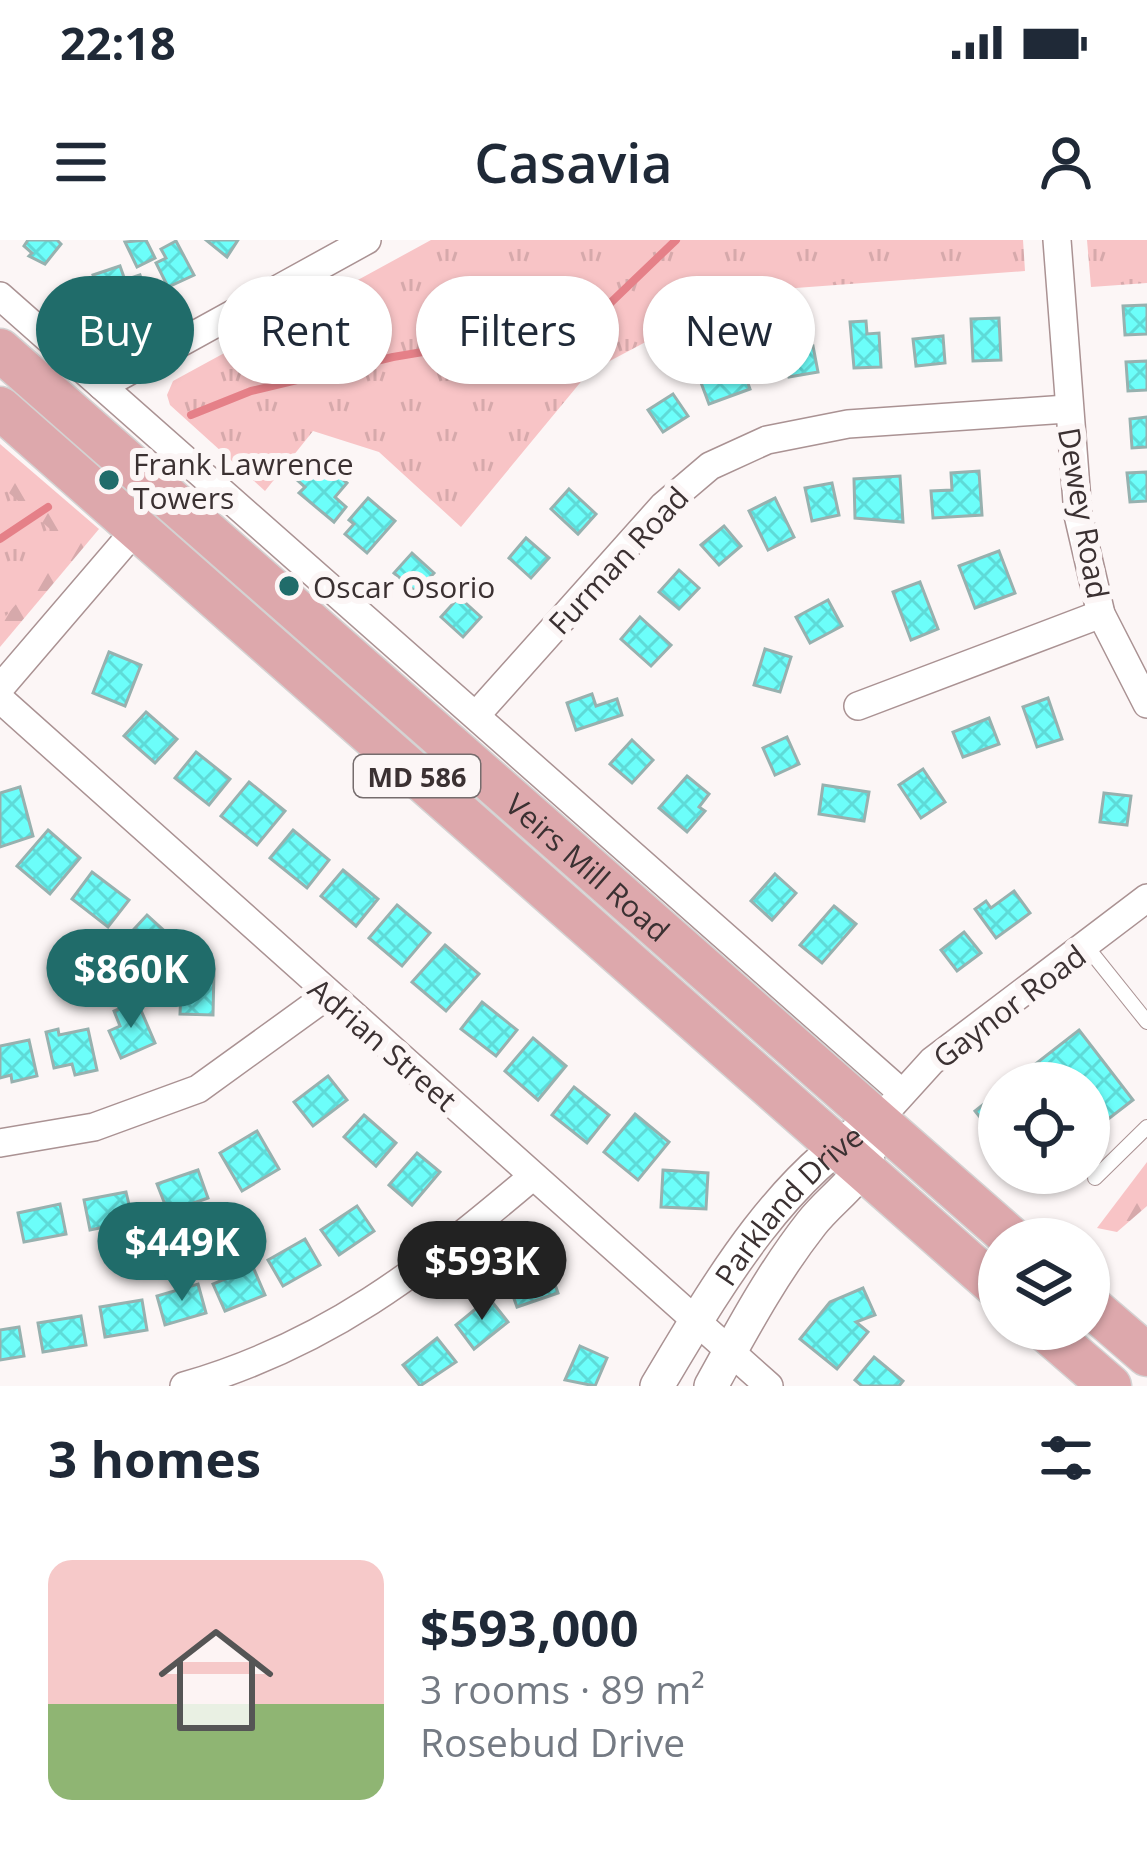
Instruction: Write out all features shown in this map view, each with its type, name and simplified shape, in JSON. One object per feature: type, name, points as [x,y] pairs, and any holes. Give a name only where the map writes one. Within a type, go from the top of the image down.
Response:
[{"type":"main road","name":"Veirs Mill Road","points":[[0,350],[890,1107],[993,1218]]},
{"type":"main road","name":"Veirs Mill Road","points":[[0,407],[978,1271]]},
{"type":"main road","points":[[1110,1323],[1147,1355]]},
{"type":"main road","points":[[1068,1350],[1109,1386]]},
{"type":"street","name":"Dewey Road","points":[[1057,240],[1078,515],[1101,614],[1147,704]]},
{"type":"street","points":[[102,386],[353,243]]},
{"type":"street","points":[[0,296],[478,713],[890,1107]]},
{"type":"street","name":"Furman Road","points":[[478,713],[663,506],[710,466],[767,440],[848,424],[1067,409]]},
{"type":"street","points":[[0,688],[138,527]]},
{"type":"street","points":[[858,706],[1101,614]]},
{"type":"street","name":"Adrian Street","points":[[0,699],[770,1386]]},
{"type":"street","name":"Gaynor Road","points":[[890,1107],[932,1061],[1147,898]]},
{"type":"street","points":[[0,1143],[94,1127],[198,1089],[328,995]]},
{"type":"street","name":"Parkland Drive","points":[[657,1386],[696,1321],[890,1107]]},
{"type":"street","name":"Parkland Drive","points":[[711,1386],[758,1298],[812,1221],[848,1158]]},
{"type":"street","points":[[184,1386],[240,1370],[342,1323],[462,1237],[533,1175]]},
{"type":"lane","points":[[1087,947],[1147,1022]]},
{"type":"lane","points":[[1110,1163],[1147,1127]]},
{"type":"green space","points":[[431,240],[1023,240],[1025,271],[815,286],[815,276],[643,276],[643,343],[619,356],[619,276],[416,276],[416,384],[579,384],[461,527],[379,452],[313,431],[265,491],[170,405],[167,395],[172,384],[194,384],[194,370],[218,356],[218,384],[392,384],[392,276],[365,276]]},
{"type":"green space","points":[[1087,240],[1147,240],[1147,283],[1091,287]]},
{"type":"green space","points":[[0,444],[99,529],[0,647]]},
{"type":"green space","points":[[0,485],[67,544],[0,623]]},
{"type":"green space","points":[[1147,1162],[1147,1206],[1117,1232],[1110,1231],[1110,1218],[1105,1218]]},
{"type":"building","points":[[28,240],[61,244],[45,264],[29,256],[32,253],[24,246]]},
{"type":"building","points":[[146,240],[155,258],[137,267],[125,242]]},
{"type":"building","points":[[206,240],[238,240],[227,257]]},
{"type":"building","points":[[176,241],[194,275],[162,276],[156,263],[166,258],[161,249]]},
{"type":"building","points":[[120,266],[124,276],[93,276]]},
{"type":"building","points":[[1147,305],[1147,334],[1125,335],[1123,306]]},
{"type":"building","points":[[999,318],[1001,360],[973,361],[971,319]]},
{"type":"building","points":[[866,321],[867,334],[879,333],[881,367],[854,368],[850,322]]},
{"type":"building","points":[[943,336],[945,363],[916,366],[913,339]]},
{"type":"building","points":[[1147,361],[1147,390],[1128,391],[1126,362]]},
{"type":"building","points":[[702,384],[748,384],[750,389],[709,404]]},
{"type":"building","points":[[673,394],[688,416],[663,432],[648,410]]},
{"type":"building","points":[[1147,417],[1147,447],[1132,448],[1130,419]]},
{"type":"building","points":[[323,463],[347,483],[335,497],[346,507],[334,522],[299,493],[305,487],[297,480],[309,467],[315,473]]},
{"type":"building","points":[[979,471],[982,515],[933,518],[931,491],[952,490],[951,473]]},
{"type":"building","points":[[1147,472],[1147,501],[1130,502],[1127,473]]},
{"type":"building","points":[[900,476],[903,522],[855,518],[854,479]]},
{"type":"building","points":[[832,483],[839,515],[812,521],[805,488]]},
{"type":"building","points":[[569,489],[596,514],[578,534],[551,509]]},
{"type":"building","points":[[368,498],[395,521],[367,553],[345,534],[354,524],[349,520]]},
{"type":"building","points":[[775,498],[794,537],[768,550],[749,511]]},
{"type":"building","points":[[724,526],[741,546],[719,565],[701,545]]},
{"type":"building","points":[[526,538],[549,558],[531,578],[509,558]]},
{"type":"building","points":[[999,551],[1015,593],[975,608],[959,566]]},
{"type":"building","points":[[412,553],[434,573],[416,592],[394,573]]},
{"type":"building","points":[[679,570],[699,588],[679,609],[659,592]]},
{"type":"building","points":[[920,582],[938,629],[911,640],[893,592]]},
{"type":"building","points":[[459,597],[481,617],[463,637],[441,617]]},
{"type":"building","points":[[828,600],[842,626],[810,643],[796,617]]},
{"type":"building","points":[[640,617],[671,645],[651,666],[621,639]]},
{"type":"building","points":[[765,649],[791,657],[780,692],[754,685]]},
{"type":"building","points":[[109,652],[141,665],[125,706],[93,693]]},
{"type":"building","points":[[592,694],[596,706],[617,699],[622,715],[576,730],[567,703]]},
{"type":"building","points":[[1048,698],[1062,739],[1037,747],[1023,707]]},
{"type":"building","points":[[146,712],[177,739],[155,763],[124,736]]},
{"type":"building","points":[[989,718],[999,744],[963,757],[953,732]]},
{"type":"building","points":[[787,737],[799,764],[775,775],[763,748]]},
{"type":"building","points":[[632,740],[653,760],[632,783],[610,764]]},
{"type":"building","points":[[196,752],[230,779],[209,805],[175,778]]},
{"type":"building","points":[[923,769],[945,802],[921,818],[899,785]]},
{"type":"building","points":[[687,776],[709,794],[699,807],[705,811],[687,832],[659,808]]},
{"type":"building","points":[[249,782],[285,811],[257,845],[221,816]]},
{"type":"building","points":[[823,785],[869,792],[864,821],[819,814]]},
{"type":"building","points":[[20,787],[33,836],[0,847],[0,793]]},
{"type":"building","points":[[1104,793],[1131,796],[1127,825],[1100,822]]},
{"type":"building","points":[[48,830],[80,858],[50,894],[17,866]]},
{"type":"building","points":[[293,830],[329,860],[307,888],[270,858]]},
{"type":"building","points":[[343,870],[378,899],[356,926],[321,896]]},
{"type":"building","points":[[92,872],[129,900],[108,927],[72,899]]},
{"type":"building","points":[[775,874],[796,893],[772,920],[751,901]]},
{"type":"building","points":[[1014,891],[1030,913],[996,938],[975,909],[986,901],[991,908]]},
{"type":"building","points":[[397,905],[430,933],[402,966],[369,938]]},
{"type":"building","points":[[834,906],[856,924],[822,963],[800,945]]},
{"type":"building","points":[[147,915],[179,944],[156,969],[124,940]]},
{"type":"building","points":[[964,932],[981,953],[957,971],[941,950]]},
{"type":"building","points":[[445,945],[479,974],[446,1011],[412,982]]},
{"type":"building","points":[[182,969],[214,970],[213,1015],[180,1014]]},
{"type":"building","points":[[137,1001],[155,1043],[121,1058],[109,1031],[120,1026],[114,1011]]},
{"type":"building","points":[[482,1002],[517,1030],[496,1056],[461,1029]]},
{"type":"building","points":[[58,1029],[59,1035],[88,1029],[97,1070],[75,1075],[72,1064],[54,1068],[46,1032]]},
{"type":"building","points":[[1079,1030],[1104,1062],[1038,1062]]},
{"type":"building","points":[[533,1038],[566,1066],[538,1100],[505,1071]]},
{"type":"building","points":[[29,1040],[37,1076],[12,1082],[11,1075],[0,1078],[0,1046]]},
{"type":"building","points":[[1110,1070],[1133,1100],[1110,1118]]},
{"type":"building","points":[[328,1076],[347,1100],[313,1126],[294,1102]]},
{"type":"building","points":[[574,1087],[609,1115],[587,1143],[552,1115]]},
{"type":"building","points":[[635,1114],[669,1142],[638,1180],[604,1152]]},
{"type":"building","points":[[364,1115],[396,1143],[376,1166],[344,1137]]},
{"type":"building","points":[[257,1131],[279,1169],[242,1191],[220,1153]]},
{"type":"building","points":[[417,1153],[440,1172],[412,1205],[389,1185]]},
{"type":"building","points":[[198,1170],[208,1198],[168,1212],[157,1184]]},
{"type":"building","points":[[663,1170],[708,1173],[706,1209],[661,1207]]},
{"type":"building","points":[[126,1192],[133,1221],[90,1230],[84,1200]]},
{"type":"building","points":[[60,1204],[66,1234],[24,1242],[18,1213]]},
{"type":"building","points":[[357,1206],[374,1231],[339,1255],[321,1230]]},
{"type":"building","points":[[305,1239],[320,1265],[283,1286],[268,1260]]},
{"type":"building","points":[[548,1264],[558,1293],[517,1307],[507,1279]]},
{"type":"building","points":[[253,1267],[265,1295],[225,1311],[213,1284]]},
{"type":"building","points":[[198,1284],[206,1313],[165,1325],[157,1296]]},
{"type":"building","points":[[863,1288],[875,1315],[856,1322],[868,1332],[837,1369],[800,1339],[830,1302]]},
{"type":"building","points":[[489,1298],[508,1322],[474,1349],[456,1325]]},
{"type":"building","points":[[142,1300],[147,1330],[105,1337],[100,1307]]},
{"type":"building","points":[[81,1316],[86,1345],[43,1352],[38,1323]]},
{"type":"building","points":[[19,1327],[24,1356],[0,1360],[0,1330]]},
{"type":"building","points":[[437,1338],[456,1362],[420,1386],[403,1365]]},
{"type":"building","points":[[580,1346],[607,1358],[595,1386],[565,1380]]},
{"type":"building","points":[[874,1357],[903,1381],[899,1386],[862,1386],[855,1380]]},
{"type":"waterway","points":[[191,415],[251,391],[393,357],[554,330],[603,310],[676,240]]},
{"type":"waterway","points":[[0,539],[48,507]]},
{"type":"place","name":"Frank Lawrence Towers","points":[[109,480]]},
{"type":"place","name":"Oscar Osorio","points":[[289,586]]}]
